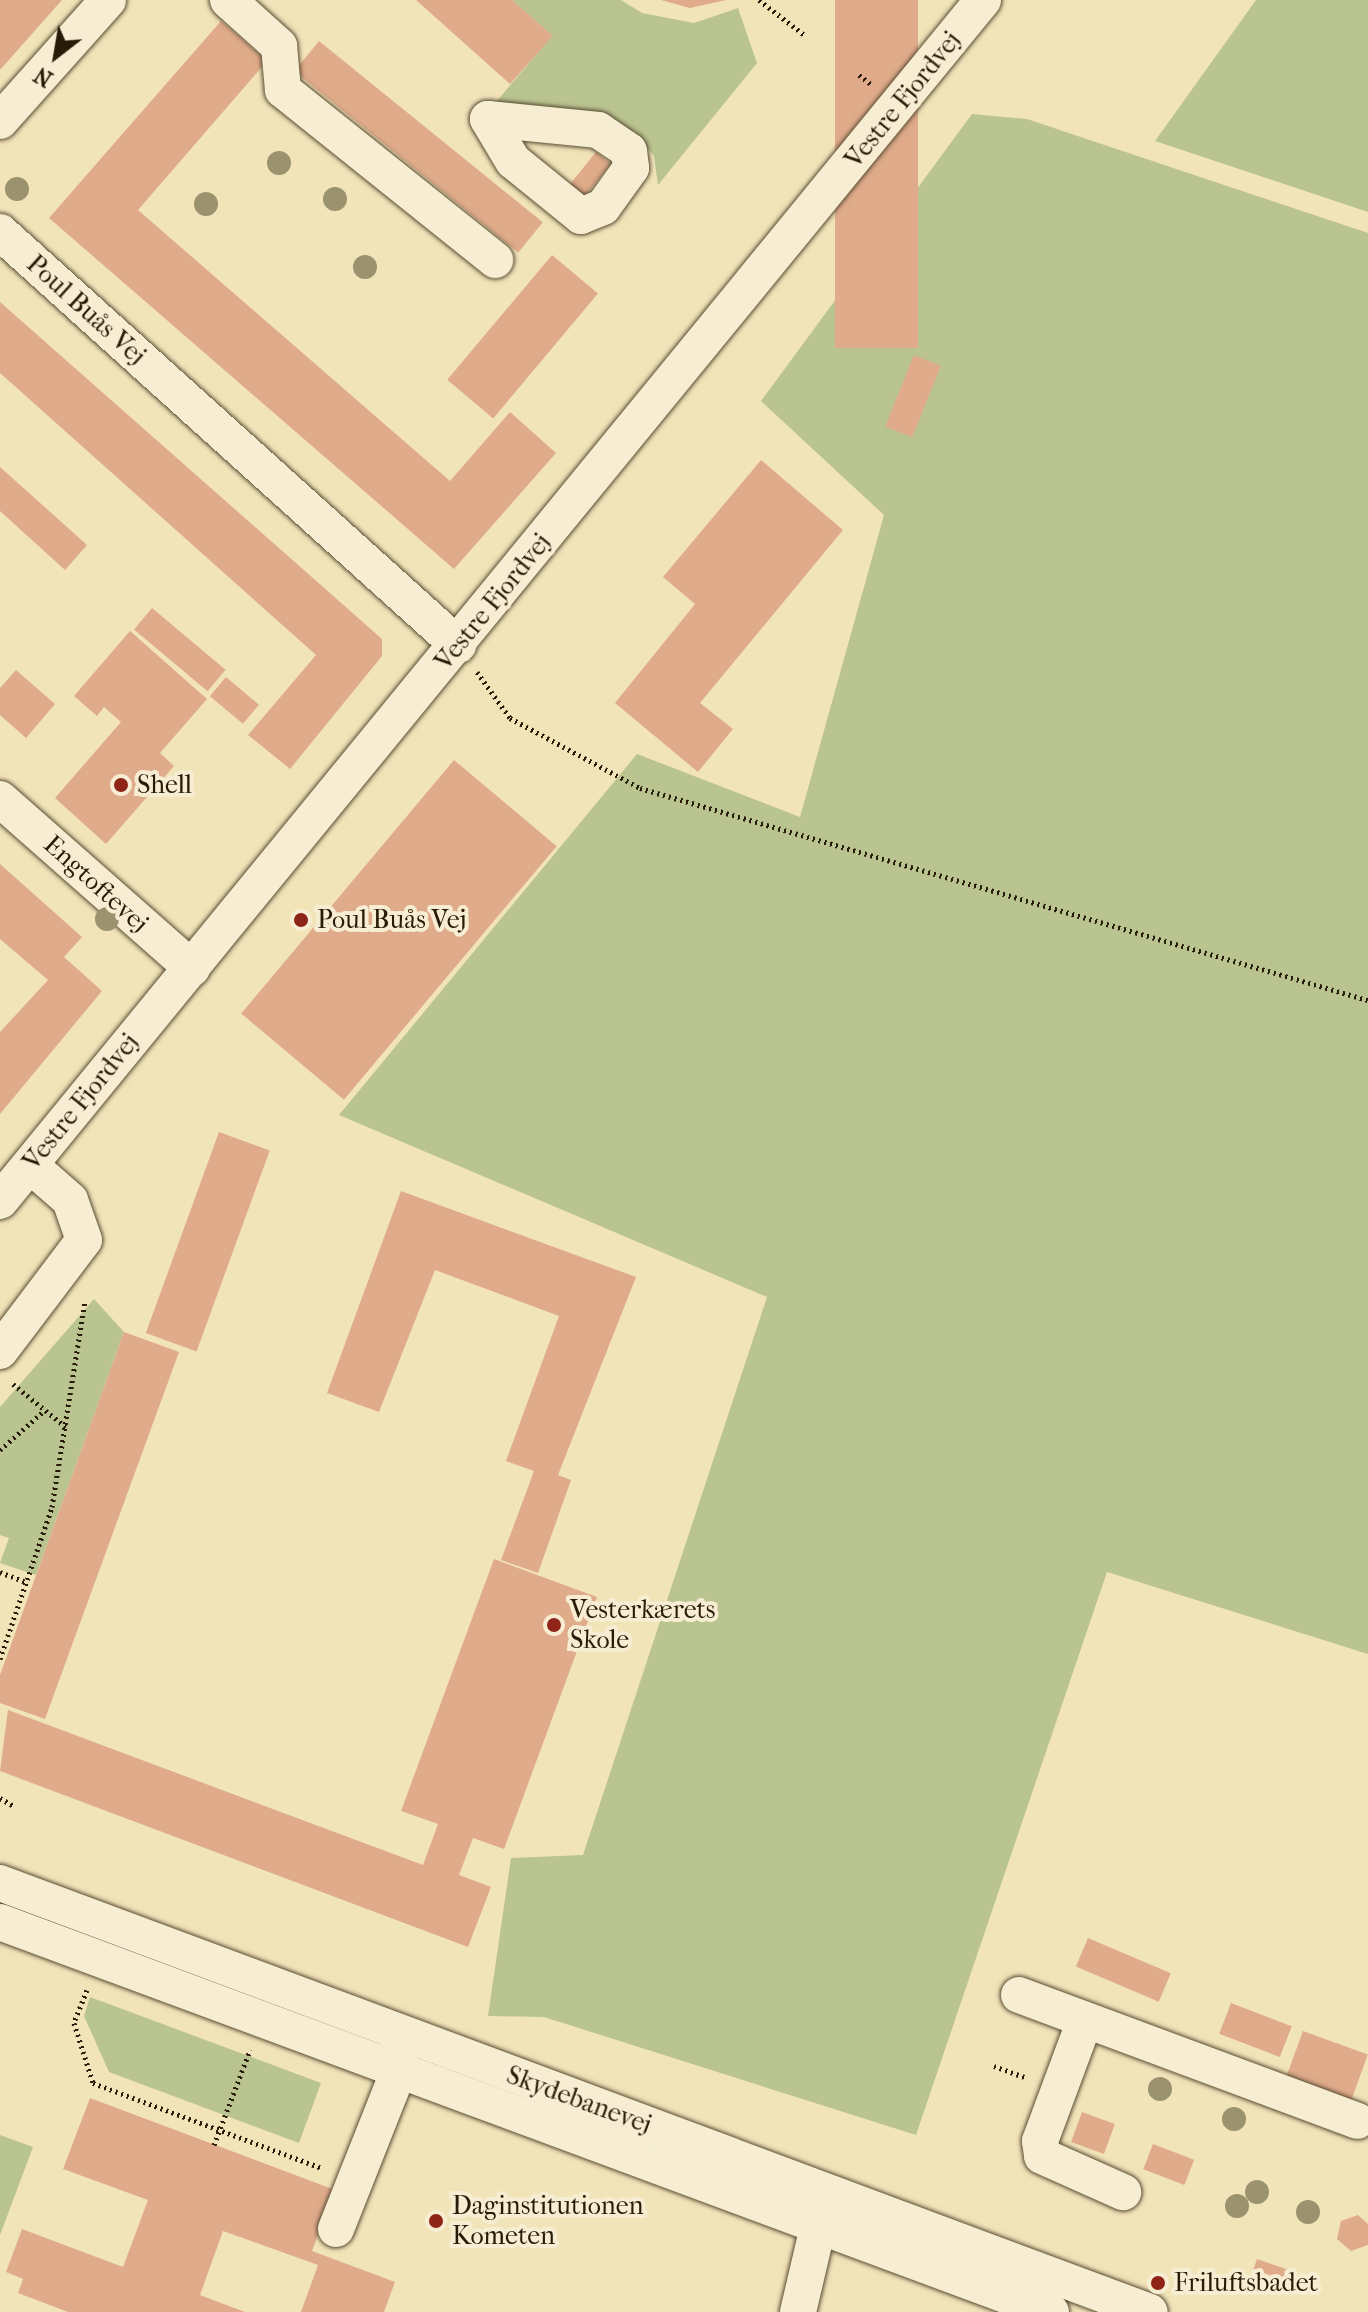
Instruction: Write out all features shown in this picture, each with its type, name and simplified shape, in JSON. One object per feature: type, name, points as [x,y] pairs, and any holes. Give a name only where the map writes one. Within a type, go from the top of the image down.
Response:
[{"type":"street","points":[[0,121],[108,0]]},
{"type":"street","points":[[228,0],[279,46],[283,90],[495,260]]},
{"type":"street","name":"Vestre Fjordvej","points":[[0,1201],[983,0]]},
{"type":"street","name":"Poul Buås Vej","points":[[0,232],[458,645]]},
{"type":"street","name":"Engtoftevej","points":[[0,799],[192,968]]},
{"type":"street","points":[[5,1366],[84,1240],[70,1200],[31,1166]]},
{"type":"street","name":"Skydebanevej","points":[[2,1898],[99,1959],[399,2070],[1150,2312]]},
{"type":"street","name":"Skydebanevej","points":[[2,1898],[399,2033],[822,2208],[1051,2312]]},
{"type":"street","points":[[1019,1995],[1357,2121]]},
{"type":"street","points":[[1085,2020],[1040,2141],[1042,2156],[1123,2192]]},
{"type":"street","points":[[336,2229],[399,2070],[399,2033]]},
{"type":"street","points":[[798,2312],[822,2208]]},
{"type":"path","points":[[759,0],[806,36]]},
{"type":"path","points":[[458,645],[510,718],[640,788],[1368,1000]]},
{"type":"path","points":[[0,1659],[52,1507],[86,1296]]},
{"type":"path","points":[[5,1366],[45,1410],[66,1427]]},
{"type":"path","points":[[0,1450],[45,1410]]},
{"type":"path","points":[[0,1572],[28,1583]]},
{"type":"path","points":[[0,1798],[14,1806]]},
{"type":"path","points":[[99,1959],[74,2023],[93,2083],[355,2181]]},
{"type":"path","points":[[214,2145],[261,2019]]},
{"type":"green space","points":[[512,0],[621,0],[642,13],[694,23],[738,8],[757,63],[658,185],[654,156],[634,132],[607,118],[496,102],[552,36]]},
{"type":"green space","points":[[1256,0],[1368,0],[1368,212],[1155,141]]},
{"type":"green space","points":[[972,114],[1027,119],[1368,233],[1368,1654],[1107,1572],[916,2135],[544,2017],[488,2016],[511,1858],[583,1855],[767,1297],[339,1115],[637,754],[800,817],[884,515],[761,401]]},
{"type":"green space","points":[[94,1299],[124,1332],[36,1575],[0,1563],[9,1538],[0,1535],[0,1407]]},
{"type":"green space","points":[[90,1997],[321,2083],[299,2143],[109,2072],[84,2016]]},
{"type":"green space","points":[[0,2135],[33,2147],[0,2235]]},
{"type":"building","points":[[0,0],[62,0],[0,70]]},
{"type":"building","points":[[416,0],[512,0],[553,36],[510,84]]},
{"type":"building","points":[[661,0],[726,0],[690,8]]},
{"type":"building","points":[[835,0],[918,0],[918,348],[835,348]]},
{"type":"building","points":[[221,21],[267,61],[138,210],[450,481],[510,412],[556,453],[454,569],[49,218]]},
{"type":"building","points":[[319,41],[543,222],[518,253],[294,71]]},
{"type":"building","points":[[596,152],[611,164],[584,197],[569,185]]},
{"type":"building","points":[[552,255],[598,294],[493,418],[447,380]]},
{"type":"building","points":[[0,302],[382,639],[382,656],[290,769],[248,735],[316,655],[0,373]]},
{"type":"building","points":[[914,355],[941,366],[912,437],[885,426]]},
{"type":"building","points":[[761,460],[843,530],[700,703],[733,729],[698,772],[615,703],[695,604],[663,577]]},
{"type":"building","points":[[0,467],[87,545],[65,570],[0,511]]},
{"type":"building","points":[[152,608],[226,670],[208,691],[134,629]]},
{"type":"building","points":[[130,631],[207,699],[160,753],[174,766],[106,844],[55,798],[121,722],[104,707],[97,716],[74,696]]},
{"type":"building","points":[[16,670],[55,704],[26,738],[0,715],[0,688]]},
{"type":"building","points":[[226,677],[259,705],[243,724],[210,696]]},
{"type":"building","points":[[454,760],[557,846],[344,1100],[241,1014]]},
{"type":"building","points":[[0,864],[82,937],[64,957],[102,991],[0,1114],[0,1032],[48,980],[0,939]]},
{"type":"building","points":[[219,1132],[270,1150],[197,1352],[146,1333]]},
{"type":"building","points":[[401,1191],[636,1277],[558,1475],[571,1480],[538,1573],[501,1560],[534,1471],[506,1461],[559,1316],[435,1270],[379,1412],[327,1393]]},
{"type":"building","points":[[124,1332],[179,1352],[45,1719],[0,1703],[0,1675]]},
{"type":"building","points":[[494,1559],[597,1597],[504,1849],[473,1838],[459,1875],[491,1887],[468,1947],[0,1771],[8,1710],[423,1865],[438,1824],[401,1811]]},
{"type":"building","points":[[1088,1938],[1171,1973],[1159,2002],[1076,1967]]},
{"type":"building","points":[[1231,2003],[1292,2026],[1280,2057],[1219,2034]]},
{"type":"building","points":[[1303,2031],[1368,2055],[1351,2100],[1287,2076]]},
{"type":"building","points":[[90,2098],[335,2190],[312,2251],[395,2282],[384,2312],[301,2312],[318,2265],[223,2231],[200,2295],[245,2312],[68,2312],[18,2293],[23,2279],[6,2272],[22,2229],[123,2267],[148,2200],[63,2169]]},
{"type":"building","points":[[1082,2112],[1115,2124],[1104,2154],[1071,2142]]},
{"type":"building","points":[[1153,2144],[1194,2160],[1184,2185],[1143,2169]]},
{"type":"building","points":[[1358,2215],[1368,2224],[1368,2245],[1351,2251],[1337,2239],[1341,2221]]},
{"type":"building","points":[[1257,2259],[1289,2270],[1286,2280],[1253,2269]]},
{"type":"place","name":"Shell","points":[[121,785]]},
{"type":"place","name":"Poul Buås Vej","points":[[301,920]]},
{"type":"place","name":"Vesterkærets Skole","points":[[554,1625]]},
{"type":"place","name":"Daginstitutionen Kometen","points":[[436,2221]]},
{"type":"place","name":"Friluftsbadet","points":[[1158,2283]]}]
